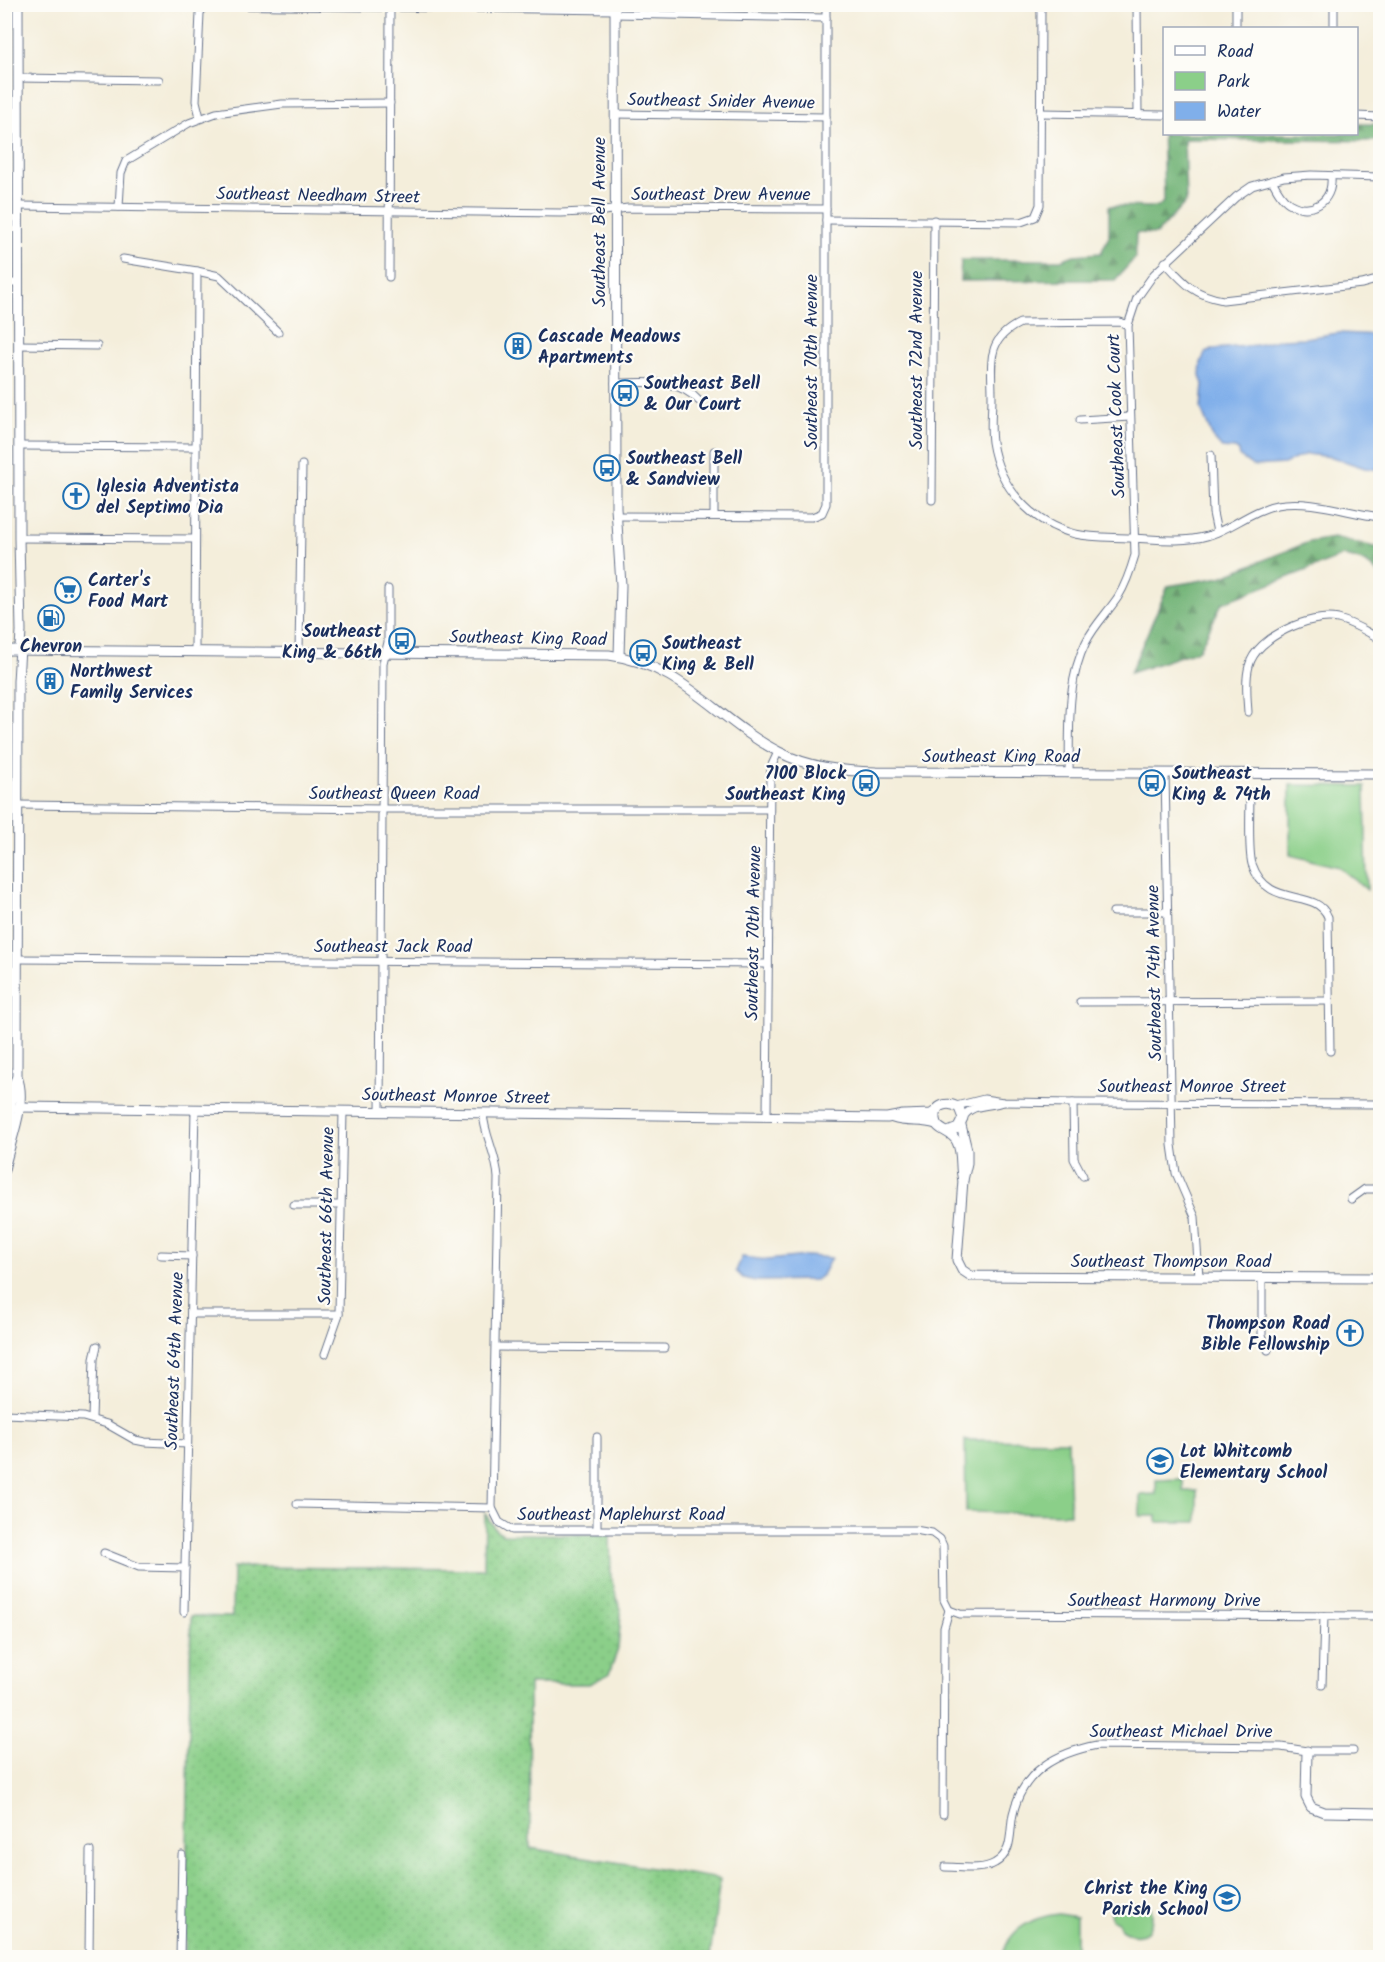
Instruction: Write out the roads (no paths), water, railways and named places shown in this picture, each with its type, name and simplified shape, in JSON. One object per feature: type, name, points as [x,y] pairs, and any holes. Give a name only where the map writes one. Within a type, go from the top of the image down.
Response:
[{"type":"main road","points":[[4,1170],[10,1141],[14,1136],[11,1109],[20,1084],[17,1077],[21,631],[18,4]]},
{"type":"main road","name":"Southeast Bell Avenue","points":[[615,9],[616,516],[621,585],[618,656]]},
{"type":"main road","name":"Southeast King Road","points":[[4,650],[598,654],[618,656],[646,664],[677,679],[778,752],[806,763],[852,771],[1380,774]]},
{"type":"main road","points":[[945,1104],[956,1106],[961,1111],[967,1155],[967,1170],[963,1180],[959,1147],[954,1136],[941,1130],[936,1124],[937,1110],[945,1104]]},
{"type":"main road","name":"Southeast Monroe Street","points":[[11,1109],[195,1109],[893,1118],[936,1124]]},
{"type":"main road","name":"Southeast Monroe Street","points":[[893,1118],[903,1114],[931,1114],[937,1110]]},
{"type":"main road","points":[[948,1132],[955,1130],[962,1122]]},
{"type":"main road","name":"Southeast Thompson Road","points":[[963,1180],[957,1256],[962,1270],[971,1276],[1380,1278]]},
{"type":"main road","points":[[1307,1751],[1306,1797],[1311,1807],[1324,1812],[1380,1813]]},
{"type":"street","name":"Southeast 70th Avenue","points":[[714,516],[812,517],[822,513],[826,504],[826,4]]},
{"type":"street","points":[[1041,4],[1040,113],[1163,115]]},
{"type":"street","points":[[1137,4],[1138,115]]},
{"type":"street","points":[[1236,4],[1236,27]]},
{"type":"street","points":[[1334,4],[1334,27]]},
{"type":"street","points":[[200,117],[196,101],[201,8],[204,5],[390,5],[615,9],[826,18]]},
{"type":"street","points":[[389,277],[390,5]]},
{"type":"street","points":[[18,78],[159,80]]},
{"type":"street","points":[[119,207],[121,173],[126,162],[200,117],[282,104],[390,103]]},
{"type":"street","name":"Southeast Drew Avenue","points":[[826,219],[1021,222],[1035,218],[1040,205],[1040,113]]},
{"type":"street","name":"Southeast Snider Avenue","points":[[615,114],[826,117]]},
{"type":"street","points":[[1358,116],[1380,117]]},
{"type":"street","name":"Southeast Cook Court","points":[[1069,773],[1075,669],[1087,639],[1119,596],[1135,555],[1128,325],[1137,298],[1144,286],[1165,262],[1236,197],[1252,186],[1293,176],[1380,177]]},
{"type":"street","points":[[1272,180],[1286,201],[1303,208],[1323,202],[1330,193],[1331,177]]},
{"type":"street","name":"Southeast Needham Street","points":[[19,206],[568,213],[616,210]]},
{"type":"street","name":"Southeast Drew Avenue","points":[[616,210],[628,208],[826,209]]},
{"type":"street","name":"Southeast 72nd Avenue","points":[[932,500],[934,220]]},
{"type":"street","points":[[123,259],[219,276],[278,333]]},
{"type":"street","points":[[1165,262],[1192,290],[1206,298],[1223,300],[1362,284],[1380,279]]},
{"type":"street","points":[[195,651],[196,271]]},
{"type":"street","points":[[4,283],[19,283]]},
{"type":"street","points":[[1128,325],[1120,322],[1020,323],[1007,329],[994,347],[992,440],[997,465],[1005,482],[1018,500],[1036,516],[1059,529],[1076,534],[1135,538],[1206,537],[1256,511],[1278,505],[1296,504],[1380,517]]},
{"type":"street","points":[[19,345],[97,346]]},
{"type":"street","points":[[615,383],[673,384],[691,391],[699,401]]},
{"type":"street","points":[[1080,420],[1130,417]]},
{"type":"street","points":[[19,446],[196,447]]},
{"type":"street","points":[[616,516],[714,516],[714,451]]},
{"type":"street","points":[[1212,455],[1213,513],[1217,532]]},
{"type":"street","points":[[299,652],[302,465]]},
{"type":"street","points":[[19,538],[195,539]]},
{"type":"street","points":[[380,1112],[383,663],[388,642],[388,589]]},
{"type":"street","points":[[1248,712],[1249,665],[1254,653],[1269,639],[1307,621],[1324,618],[1338,619],[1352,624],[1380,639]]},
{"type":"street","name":"Southeast 70th Avenue","points":[[767,1116],[769,809],[771,769],[778,752]]},
{"type":"street","name":"Southeast 74th Avenue","points":[[1166,772],[1167,912],[1174,1164],[1195,1217],[1199,1277]]},
{"type":"street","points":[[1250,793],[1252,863],[1265,886],[1273,891],[1318,904],[1324,908],[1328,917],[1330,1051]]},
{"type":"street","name":"Southeast Queen Road","points":[[18,805],[383,809],[769,809]]},
{"type":"street","points":[[1113,912],[1167,912]]},
{"type":"street","name":"Southeast Jack Road","points":[[18,959],[768,964]]},
{"type":"street","points":[[1080,1002],[1329,1001]]},
{"type":"street","name":"Southeast Monroe Street","points":[[956,1106],[984,1098],[1003,1102],[1380,1104]]},
{"type":"street","name":"Southeast Monroe Street","points":[[962,1122],[966,1112],[974,1108],[993,1106],[1003,1102]]},
{"type":"street","points":[[1073,1102],[1074,1159],[1083,1176]]},
{"type":"street","name":"Southeast 64th Avenue","points":[[184,1612],[195,1109]]},
{"type":"street","name":"Southeast 66th Avenue","points":[[325,1354],[339,1314],[343,1111]]},
{"type":"street","name":"Southeast Maplehurst Road","points":[[483,1113],[484,1126],[496,1160],[498,1178],[492,1508],[499,1522],[512,1530],[929,1531],[940,1539],[944,1546],[945,1604],[949,1610]]},
{"type":"street","points":[[1352,1199],[1365,1189],[1380,1189]]},
{"type":"street","points":[[294,1205],[340,1205]]},
{"type":"street","points":[[160,1255],[192,1256]]},
{"type":"street","points":[[1262,1278],[1262,1335],[1268,1350]]},
{"type":"street","points":[[191,1314],[339,1314]]},
{"type":"street","points":[[92,1418],[94,1359],[97,1346]]},
{"type":"street","points":[[495,1347],[664,1348]]},
{"type":"street","points":[[4,1414],[92,1418],[135,1440],[187,1444]]},
{"type":"street","points":[[597,1437],[597,1529]]},
{"type":"street","points":[[297,1504],[492,1508]]},
{"type":"street","points":[[104,1554],[139,1567],[185,1568]]},
{"type":"street","points":[[944,1814],[944,1628],[949,1610]]},
{"type":"street","name":"Southeast Harmony Drive","points":[[949,1610],[960,1614],[1380,1616]]},
{"type":"street","points":[[1322,1685],[1324,1616]]},
{"type":"street","name":"Southeast Michael Drive","points":[[945,1867],[985,1868],[1002,1857],[1008,1850],[1011,1839],[1017,1801],[1027,1784],[1040,1769],[1058,1756],[1072,1750],[1097,1746],[1131,1746],[1281,1747],[1307,1751],[1353,1751]]},
{"type":"street","points":[[89,1958],[90,1851]]},
{"type":"street","points":[[180,1958],[182,1855]]},
{"type":"water","points":[[1338,333],[1380,335],[1380,470],[1365,468],[1332,457],[1306,454],[1284,464],[1253,466],[1240,457],[1239,451],[1222,448],[1213,438],[1201,409],[1203,384],[1200,376],[1205,353],[1215,349]]},
{"type":"water","points":[[807,1256],[831,1258],[822,1275],[815,1280],[756,1281],[743,1278],[736,1271],[742,1257],[767,1260]]},
{"type":"place","name":"Cascade Meadows Apartments","points":[[518,346]]},
{"type":"place","name":"Southeast Bell & Our Court","points":[[625,393]]},
{"type":"place","name":"Southeast Bell & Sandview","points":[[607,468]]},
{"type":"place","name":"Iglesia Adventista del Septimo Dia","points":[[76,496]]},
{"type":"place","name":"Carter's Food Mart","points":[[68,590]]},
{"type":"place","name":"Chevron","points":[[51,618]]},
{"type":"place","name":"Southeast King & 66th","points":[[402,641]]},
{"type":"place","name":"Southeast King & Bell","points":[[643,653]]},
{"type":"place","name":"Northwest Family Services","points":[[50,681]]},
{"type":"place","name":"7100 Block Southeast King","points":[[866,783]]},
{"type":"place","name":"Southeast King & 74th","points":[[1152,783]]},
{"type":"place","name":"Thompson Road Bible Fellowship","points":[[1350,1333]]},
{"type":"place","name":"Lot Whitcomb Elementary School","points":[[1160,1461]]},
{"type":"place","name":"Christ the King Parish School","points":[[1227,1898]]}]
